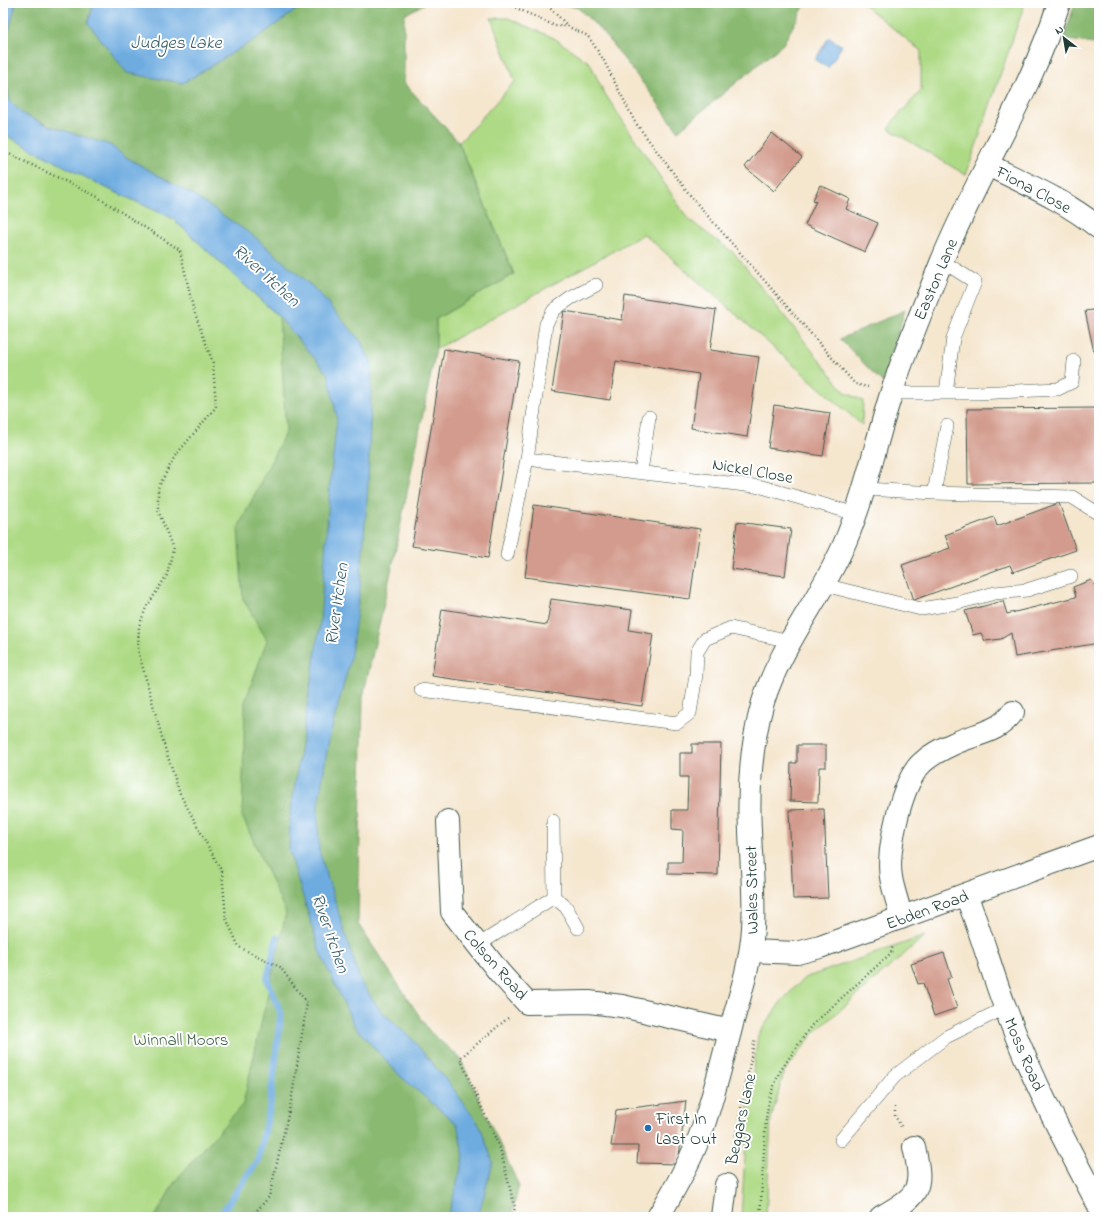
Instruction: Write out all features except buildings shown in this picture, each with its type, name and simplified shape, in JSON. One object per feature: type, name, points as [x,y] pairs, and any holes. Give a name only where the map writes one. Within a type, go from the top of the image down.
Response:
[{"type":"street","name":"Easton Lane","points":[[834,564],[845,543],[866,489],[891,393],[942,261],[963,213],[988,165],[1048,37],[1059,3]]},
{"type":"street","name":"Fiona Close","points":[[988,165],[1034,187],[1082,214],[1099,228]]},
{"type":"street","name":"Wales Street","points":[[658,1217],[685,1170],[702,1130],[751,951],[753,925],[749,814],[752,754],[756,729],[764,698],[790,641],[824,585],[834,564]]},
{"type":"street","points":[[901,918],[898,902],[890,877],[890,851],[894,826],[913,773],[921,763],[933,754],[957,742],[1005,723],[1013,712]]},
{"type":"street","name":"Colson Road","points":[[448,821],[452,912],[478,946],[527,1003],[589,1002],[616,1005],[730,1031]]},
{"type":"street","name":"Ebden Road","points":[[751,951],[797,953],[820,947],[1099,846]]},
{"type":"street","name":"Moss Road","points":[[966,895],[976,919],[1005,1008],[1065,1142],[1099,1206]]},
{"type":"street","points":[[881,1217],[903,1204],[918,1188],[919,1169],[914,1147]]},
{"type":"street","name":"Beggars Lane","points":[[722,1217],[726,1185]]},
{"type":"lane","points":[[942,261],[975,282],[952,338],[946,393]]},
{"type":"lane","points":[[507,555],[527,459],[546,324],[554,310],[571,298],[596,285]]},
{"type":"lane","points":[[891,393],[946,393],[1058,389],[1072,382],[1074,361]]},
{"type":"lane","points":[[641,472],[649,417]]},
{"type":"lane","points":[[934,493],[947,426]]},
{"type":"lane","name":"Nickel Close","points":[[527,459],[762,487],[856,514]]},
{"type":"lane","points":[[866,489],[934,493],[1072,497],[1099,514]]},
{"type":"lane","points":[[824,585],[921,609],[957,604],[995,593],[1028,590],[1071,576]]},
{"type":"lane","points":[[422,690],[677,723],[690,713],[696,675],[697,652],[705,639],[731,628],[790,641]]},
{"type":"lane","points":[[553,821],[554,897],[566,907],[578,928]]},
{"type":"lane","points":[[478,946],[554,897]]},
{"type":"lane","points":[[841,1140],[895,1076],[946,1037],[1005,1008]]},
{"type":"path","points":[[545,3],[569,26],[588,36],[603,59],[636,122],[693,199],[855,384],[891,393]]},
{"type":"path","points":[[464,6],[510,4],[554,26],[569,26]]},
{"type":"path","points":[[3,151],[96,196],[180,250],[193,308],[213,363],[216,407],[175,456],[158,488],[158,510],[173,549],[167,575],[146,608],[139,626],[138,650],[180,794],[222,872],[226,918],[239,947],[280,967],[307,1003],[291,1102],[269,1197],[251,1217]]},
{"type":"path","points":[[760,1217],[766,1118],[770,1096],[779,1073],[811,1026],[891,953],[901,918]]},
{"type":"path","points":[[512,1217],[515,1208],[500,1149],[460,1058],[527,1003]]},
{"type":"path","name":"Beggars Lane","points":[[726,1185],[756,1034]]},
{"type":"path","points":[[895,1076],[894,1116],[914,1147]]},
{"type":"green space","points":[[16,3],[94,3],[88,23],[183,83],[257,38],[306,3],[426,3],[404,15],[404,83],[458,141],[514,274],[436,319],[436,349],[392,567],[363,697],[358,924],[430,1032],[460,1058],[519,1186],[511,1217],[155,1217],[176,1180],[243,1104],[286,913],[242,816],[245,702],[267,640],[243,599],[238,528],[286,431],[279,317],[172,218],[100,185],[47,125],[23,114],[10,101],[5,78],[6,41]]},
{"type":"green space","points":[[559,3],[806,3],[783,44],[678,131],[602,31],[578,8]]},
{"type":"green space","points":[[862,3],[1025,3],[966,175],[889,129],[893,121],[921,91],[921,51]]},
{"type":"green space","points":[[1075,3],[1099,3],[1099,45],[1064,39]]},
{"type":"green space","points":[[491,18],[508,18],[554,38],[590,63],[603,91],[688,219],[735,254],[845,392],[863,401],[862,425],[644,234],[436,349],[436,319],[514,274],[459,143],[515,81]]},
{"type":"green space","name":"Winnall Moors","points":[[3,116],[118,173],[298,299],[302,848],[463,1217],[3,1217]]},
{"type":"green space","points":[[905,310],[883,383],[840,339]]},
{"type":"green space","points":[[925,936],[814,1033],[784,1072],[771,1120],[766,1217],[741,1217],[748,1108],[758,1035],[780,1003],[804,978]]},
{"type":"water","name":"River Itchen","points":[[3,3],[16,3],[6,41],[5,78],[10,101],[23,114],[47,125],[110,145],[126,157],[193,195],[255,237],[314,288],[360,340],[372,363],[368,487],[360,588],[350,661],[329,739],[318,806],[319,850],[360,981],[380,1010],[413,1040],[455,1091],[480,1126],[493,1162],[478,1217],[448,1217],[464,1157],[457,1124],[401,1077],[355,1027],[320,953],[289,850],[290,816],[320,623],[330,483],[337,418],[328,374],[279,317],[172,218],[100,185],[3,134]]},
{"type":"water","name":"Judges Lake","points":[[94,3],[306,3],[257,38],[183,83],[127,73],[88,23]]},
{"type":"water","points":[[829,37],[842,46],[828,68],[815,60]]},
{"type":"waterway","points":[[219,1217],[258,1160],[270,1105],[281,1013],[267,980],[277,938]]},
{"type":"place","name":"First In Last Out","points":[[648,1128]]}]
